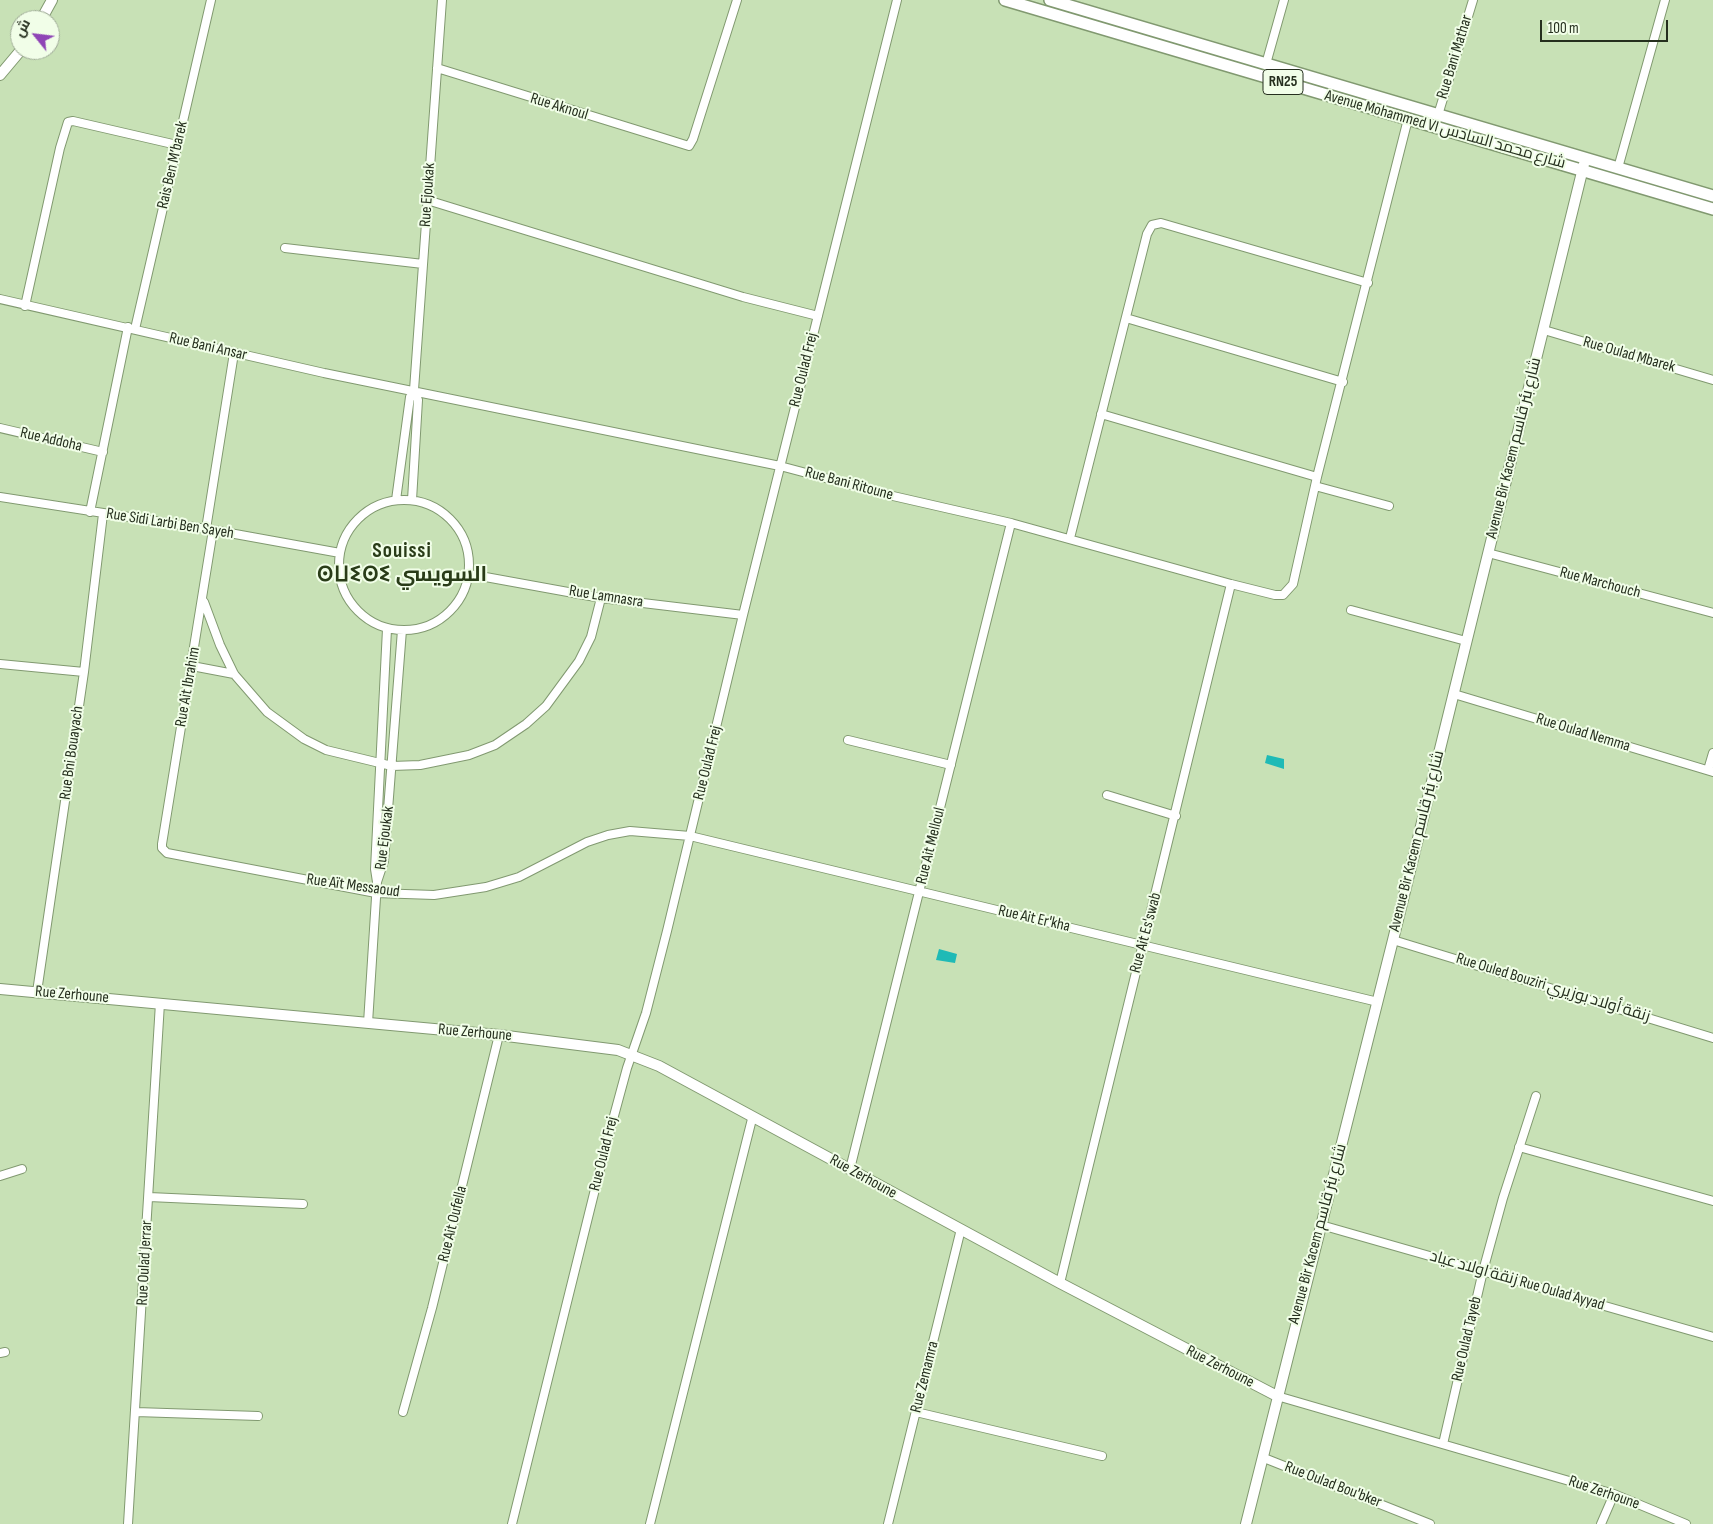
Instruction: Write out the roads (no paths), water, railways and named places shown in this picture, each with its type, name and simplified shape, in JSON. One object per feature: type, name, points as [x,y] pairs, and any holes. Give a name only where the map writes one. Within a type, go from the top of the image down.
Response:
[{"type":"main road","name":"Avenue Mohammed VI شارع محمد السادس","points":[[1005,0],[1713,209]]},
{"type":"main road","name":"Avenue Mohammed VI شارع محمد السادس","points":[[1050,0],[1713,196]]},
{"type":"street","name":"Rais Ben M’barek","points":[[132,328],[211,0]]},
{"type":"street","name":"Rue Ejoukak","points":[[412,500],[423,264],[442,0]]},
{"type":"street","name":"Rue Aknoul","points":[[437,68],[688,146],[692,143],[737,0]]},
{"type":"street","name":"Rue Oulad Frej","points":[[512,1524],[605,1149],[631,1054],[646,1012],[897,0]]},
{"type":"street","points":[[1266,64],[1284,0]]},
{"type":"street","name":"Rue Bani Mathar","points":[[1438,115],[1472,0]]},
{"type":"street","points":[[1618,168],[1665,0]]},
{"type":"street","points":[[0,75],[13,60]]},
{"type":"street","points":[[1389,506],[1315,486],[1343,382],[1408,119]]},
{"type":"street","points":[[25,306],[62,140],[68,122],[73,121],[177,145]]},
{"type":"street","name":"Avenue Bir Kacem شارع بئر قاسم","points":[[1246,1524],[1378,1002],[1585,158]]},
{"type":"street","points":[[427,200],[743,297],[818,316]]},
{"type":"street","points":[[1070,538],[1149,228],[1161,223],[1368,283]]},
{"type":"street","points":[[285,248],[423,264]]},
{"type":"street","name":"Rue Bani Ansar","points":[[0,298],[25,306],[132,328],[234,353],[416,390]]},
{"type":"street","points":[[1126,318],[1343,382]]},
{"type":"street","points":[[90,512],[132,328]]},
{"type":"street","name":"Rue Oulad Mbarek","points":[[1544,330],[1713,380]]},
{"type":"street","name":"Rue Ait Ibrahim","points":[[162,844],[203,600],[210,529],[234,353]]},
{"type":"street","name":"Rue Ejoukak","points":[[396,500],[410,397],[416,390]]},
{"type":"street","name":"Rue Bani Ritoune","points":[[416,390],[780,466],[894,496],[1070,538],[1275,595],[1283,595],[1293,584],[1315,486]]},
{"type":"street","points":[[1101,414],[1317,477]]},
{"type":"street","name":"Rue Addoha","points":[[0,428],[103,452]]},
{"type":"street","name":"Rue Sidi Larbi Ben Sayeh","points":[[0,497],[210,529],[340,553]]},
{"type":"street","points":[[396,500],[412,500],[433,506],[450,519],[463,536],[469,557],[469,574],[458,601],[442,618],[421,628],[387,629],[368,620],[355,608],[345,592],[340,575],[340,553],[352,525],[364,513],[379,504],[396,500]]},
{"type":"street","name":"Rue Bni Bouayach","points":[[37,992],[84,672],[103,514]]},
{"type":"street","name":"Rue Ait Melloul","points":[[850,1169],[1011,523]]},
{"type":"street","name":"Rue Marchouch","points":[[1488,553],[1713,613]]},
{"type":"street","name":"Rue Lamnasra","points":[[469,574],[601,598],[743,615]]},
{"type":"street","name":"Rue Ait Es'swab","points":[[1060,1283],[1176,816],[1231,584]]},
{"type":"street","points":[[203,600],[220,646],[234,674],[268,712],[304,740],[326,750],[392,766],[420,765],[469,756],[495,745],[526,724],[546,706],[579,661],[590,637],[601,598]]},
{"type":"street","points":[[1351,610],[1466,641]]},
{"type":"street","name":"Rue Ejoukak","points":[[377,882],[375,869],[387,629]]},
{"type":"street","name":"Rue Ejoukak","points":[[368,1023],[376,893],[377,882],[384,861],[402,630]]},
{"type":"street","points":[[0,664],[84,672]]},
{"type":"street","points":[[192,666],[234,674]]},
{"type":"street","name":"Rue Oulad Nemma","points":[[1454,694],[1711,771]]},
{"type":"street","points":[[848,740],[951,765]]},
{"type":"street","points":[[1711,771],[1713,754]]},
{"type":"street","points":[[1106,795],[1176,816]]},
{"type":"street","name":"Rue Aït Messaoud","points":[[162,844],[162,848],[167,853],[376,893],[434,895],[486,887],[519,877],[587,842],[608,834],[645,831],[690,836]]},
{"type":"street","name":"Rue Ait Er'kha","points":[[690,836],[1378,1002]]},
{"type":"street","name":"Rue Ouled Bouziri زنقة أولاد بوزيري","points":[[1393,940],[1713,1038]]},
{"type":"street","name":"Rue Zerhoune","points":[[2,991],[37,992],[499,1035],[594,1046],[631,1054],[659,1066],[752,1119],[850,1169],[1060,1283],[1277,1396],[1614,1494],[1686,1524]]},
{"type":"street","name":"Rue Oulad Jerrar","points":[[128,1524],[160,1003]]},
{"type":"street","name":"Rue Ait Oufella","points":[[403,1412],[434,1298],[499,1035]]},
{"type":"street","name":"Rue Oulad Tayeb","points":[[1442,1444],[1483,1271],[1536,1096]]},
{"type":"street","points":[[650,1524],[752,1119]]},
{"type":"street","points":[[1519,1147],[1713,1201]]},
{"type":"street","points":[[0,1176],[22,1169]]},
{"type":"street","points":[[149,1197],[303,1204]]},
{"type":"street","name":"زنقة اولاد عياد Rue Oulad Ayyad","points":[[1322,1225],[1713,1337]]},
{"type":"street","name":"Rue Zemamra","points":[[888,1524],[961,1229]]},
{"type":"street","points":[[136,1412],[258,1416]]},
{"type":"street","points":[[916,1412],[1102,1456]]},
{"type":"street","name":"Rue Oulad Bou'bker","points":[[1264,1458],[1430,1524]]},
{"type":"street","points":[[1600,1524],[1614,1494]]},
{"type":"water","points":[[1267,755],[1284,759],[1284,769],[1265,763]]},
{"type":"water","points":[[939,949],[957,954],[955,963],[936,960]]},
{"type":"district","name":"Souissi ⵙⵡⵉⵙⵉ السويسي","points":[[402,564]]}]
